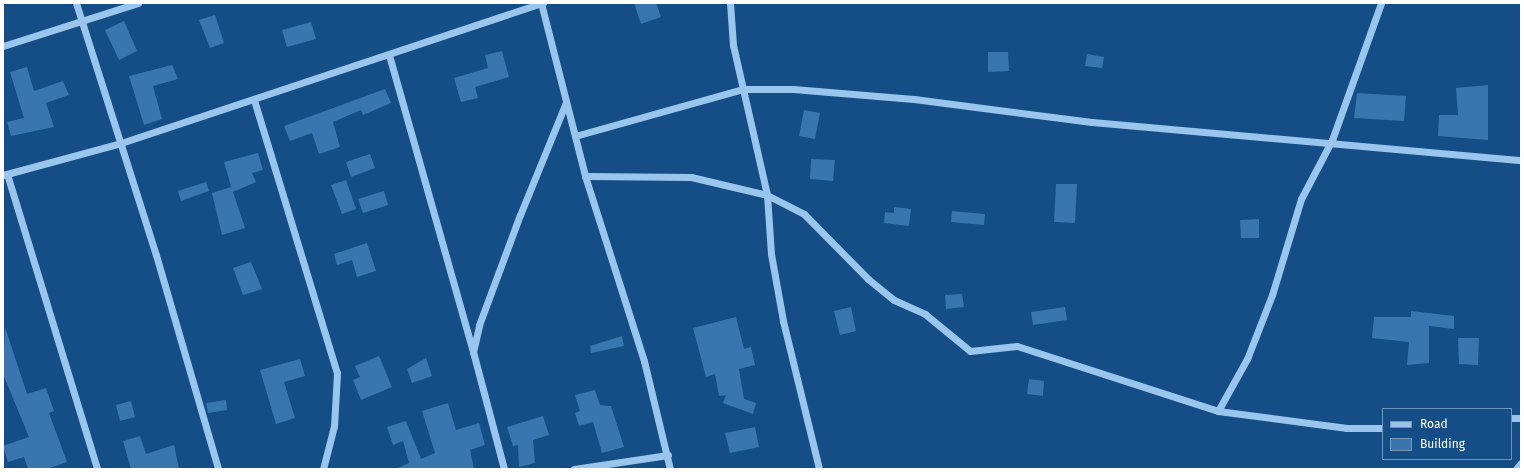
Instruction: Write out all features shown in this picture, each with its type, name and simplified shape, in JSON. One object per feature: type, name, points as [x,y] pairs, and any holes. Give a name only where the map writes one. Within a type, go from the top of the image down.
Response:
[{"type":"street","points":[[76,3],[121,143],[218,469]]},
{"type":"street","points":[[3,46],[138,3]]},
{"type":"street","points":[[96,469],[5,174],[121,143],[542,3],[585,176],[644,361],[668,455],[670,469]]},
{"type":"street","points":[[730,3],[733,45],[767,195],[771,254],[783,321],[819,469]]},
{"type":"street","points":[[1218,411],[1247,359],[1272,295],[1301,199],[1330,144],[1381,3]]},
{"type":"street","points":[[389,55],[473,352],[504,469]]},
{"type":"street","points":[[575,136],[743,89],[792,88],[914,99],[1092,122],[1521,160]]},
{"type":"street","points":[[254,100],[337,372],[334,426],[323,469]]},
{"type":"street","points":[[473,352],[479,325],[520,215],[566,102]]},
{"type":"street","points":[[585,176],[691,177],[767,195],[804,214],[868,279],[894,300],[925,314],[965,349],[982,352],[1017,346],[1218,411],[1347,428],[1382,428]]},
{"type":"street","points":[[574,469],[668,455]]},
{"type":"street","points":[[1516,469],[1521,463]]},
{"type":"building","points":[[634,3],[656,3],[661,17],[641,24]]},
{"type":"building","points":[[215,15],[224,43],[210,48],[199,20]]},
{"type":"building","points":[[124,21],[137,51],[119,60],[105,30]]},
{"type":"building","points":[[311,22],[316,39],[287,47],[282,30]]},
{"type":"building","points":[[502,51],[509,77],[475,87],[478,98],[461,102],[454,78],[488,68],[485,55]]},
{"type":"building","points":[[988,52],[1008,52],[1009,71],[988,72]]},
{"type":"building","points":[[1087,54],[1104,57],[1102,68],[1085,66]]},
{"type":"building","points":[[172,65],[178,79],[153,86],[162,119],[144,125],[129,76]]},
{"type":"building","points":[[27,67],[34,91],[63,81],[69,95],[46,103],[54,127],[11,136],[7,122],[24,118],[10,72]]},
{"type":"building","points":[[1488,85],[1488,140],[1438,136],[1439,115],[1458,115],[1456,88]]},
{"type":"building","points":[[385,89],[391,103],[363,115],[361,110],[333,122],[340,147],[319,154],[312,133],[290,141],[284,126]]},
{"type":"building","points":[[1357,93],[1406,96],[1404,121],[1354,118]]},
{"type":"building","points":[[804,110],[820,113],[815,139],[799,136]]},
{"type":"building","points":[[258,153],[263,170],[252,173],[256,182],[233,192],[245,228],[222,235],[212,193],[231,187],[232,190],[224,162]]},
{"type":"building","points":[[370,154],[375,168],[351,177],[346,162]]},
{"type":"building","points":[[811,159],[835,160],[833,181],[810,179]]},
{"type":"building","points":[[346,180],[356,209],[342,214],[331,185]]},
{"type":"building","points":[[206,182],[209,191],[181,201],[178,191]]},
{"type":"building","points":[[1056,184],[1077,184],[1075,223],[1054,222]]},
{"type":"building","points":[[384,191],[388,205],[363,213],[358,199]]},
{"type":"building","points":[[894,207],[911,209],[909,226],[884,223],[885,212],[894,213]]},
{"type":"building","points":[[952,211],[985,214],[984,225],[951,222]]},
{"type":"building","points":[[1259,219],[1259,238],[1241,238],[1240,220]]},
{"type":"building","points":[[367,243],[376,271],[357,277],[352,260],[337,265],[334,254]]},
{"type":"building","points":[[251,262],[262,289],[243,295],[233,268]]},
{"type":"building","points":[[962,294],[964,307],[946,309],[945,295]]},
{"type":"building","points":[[851,307],[856,331],[840,335],[834,311]]},
{"type":"building","points":[[1065,307],[1067,320],[1033,325],[1031,312]]},
{"type":"building","points":[[1411,311],[1454,316],[1454,329],[1429,326],[1429,363],[1407,365],[1409,342],[1372,338],[1374,317],[1411,317]]},
{"type":"building","points":[[736,317],[744,349],[751,347],[755,365],[739,369],[744,399],[756,403],[753,414],[723,403],[726,395],[719,396],[715,374],[706,377],[693,328]]},
{"type":"building","points":[[5,327],[27,394],[46,388],[54,411],[49,413],[67,462],[47,469],[28,469],[24,457],[8,462],[3,446],[29,437],[3,374]]},
{"type":"building","points":[[622,336],[624,346],[591,353],[590,346]]},
{"type":"building","points":[[1458,338],[1479,338],[1478,365],[1459,364]]},
{"type":"building","points":[[379,356],[392,387],[361,400],[353,380],[360,377],[355,366]]},
{"type":"building","points":[[426,358],[432,376],[412,383],[407,369]]},
{"type":"building","points":[[300,359],[305,376],[284,382],[295,418],[276,424],[260,370]]},
{"type":"building","points":[[1029,379],[1044,381],[1043,396],[1027,394]]},
{"type":"building","points":[[595,390],[600,405],[611,406],[624,447],[602,453],[593,422],[579,426],[575,413],[580,411],[575,395]]},
{"type":"building","points":[[226,400],[227,410],[208,413],[206,403]]},
{"type":"building","points":[[131,401],[135,417],[120,421],[116,405]]},
{"type":"building","points":[[448,403],[456,430],[479,423],[485,445],[470,450],[474,469],[396,469],[409,463],[403,441],[393,445],[387,427],[406,421],[421,459],[435,453],[422,411]]},
{"type":"building","points":[[543,416],[549,435],[533,440],[535,463],[519,467],[518,445],[513,446],[507,427]]},
{"type":"building","points":[[755,427],[759,447],[730,453],[725,433]]},
{"type":"building","points":[[140,436],[146,454],[174,445],[179,469],[131,469],[123,441]]}]
